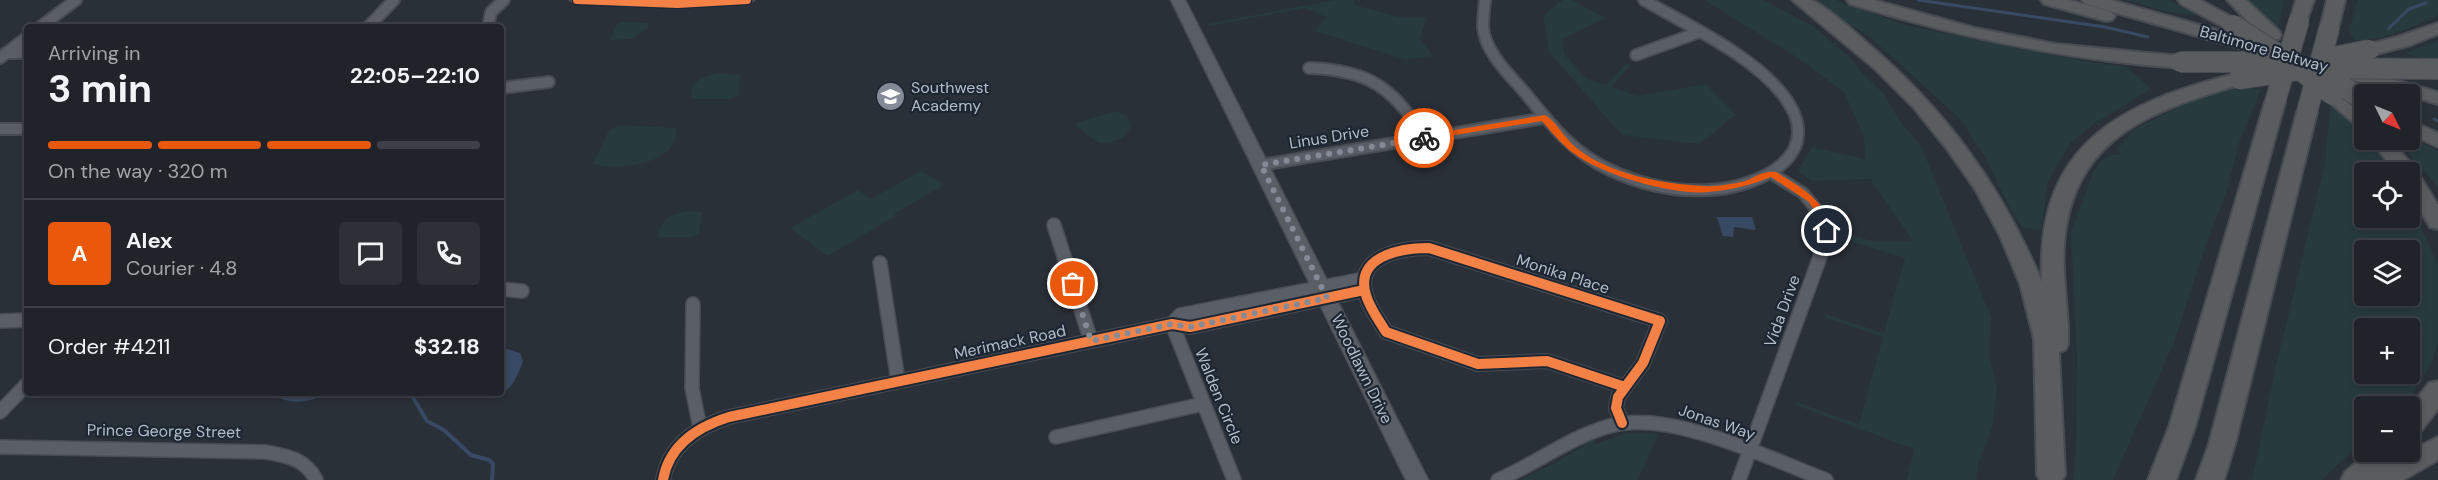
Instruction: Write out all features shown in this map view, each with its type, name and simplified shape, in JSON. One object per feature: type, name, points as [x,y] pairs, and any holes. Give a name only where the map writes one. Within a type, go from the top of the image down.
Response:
[{"type":"highway","points":[[1801,0],[1834,23],[1883,64],[1933,117],[1956,145],[2003,222],[2034,295],[2045,335],[2051,477]]},
{"type":"highway","points":[[1856,0],[1931,23],[2007,41],[2108,57],[2180,62],[2298,61],[2369,50],[2404,41],[2438,28]]},
{"type":"highway","name":"Baltimore Beltway","points":[[2050,0],[2354,87]]},
{"type":"highway","name":"Baltimore Beltway","points":[[2091,0],[2438,97]]},
{"type":"highway","points":[[2187,0],[2233,25],[2287,60],[2354,113]]},
{"type":"highway","points":[[2236,0],[2272,35],[2308,63],[2354,93]]},
{"type":"highway","points":[[2162,480],[2182,427],[2304,0]]},
{"type":"highway","points":[[2210,480],[2222,444],[2336,0]]},
{"type":"highway","points":[[2051,477],[2057,338],[2054,236],[2058,209],[2069,177],[2100,141],[2136,114],[2188,93],[2239,79],[2311,68],[2438,69]]},
{"type":"highway","points":[[2420,106],[2438,111]]},
{"type":"highway","points":[[2420,132],[2438,141]]},
{"type":"highway","points":[[2388,150],[2398,162]]},
{"type":"highway","points":[[2420,193],[2438,222]]},
{"type":"highway","points":[[2420,414],[2438,390]]},
{"type":"highway","points":[[2380,480],[2438,447]]},
{"type":"highway","points":[[2355,480],[2375,462]]},
{"type":"main road","points":[[577,0],[695,4],[747,0]]},
{"type":"main road","name":"Woodlawn Drive","points":[[1178,0],[1417,480]]},
{"type":"street","points":[[44,24],[76,0]]},
{"type":"street","points":[[371,24],[394,0]]},
{"type":"street","points":[[489,24],[491,12],[504,0]]},
{"type":"street","points":[[1485,0],[1482,18],[1486,41],[1492,53],[1570,147],[1598,164],[1651,183],[1687,189],[1727,188],[1772,174],[1790,158],[1797,147],[1800,136],[1792,109],[1783,95],[1760,73],[1644,0]]},
{"type":"street","points":[[1636,55],[1697,33]]},
{"type":"street","points":[[3,55],[24,39]]},
{"type":"street","points":[[3,55],[24,53]]},
{"type":"street","points":[[1309,68],[1345,73],[1383,88],[1401,103],[1425,138]]},
{"type":"street","points":[[504,88],[549,82]]},
{"type":"street","name":"Linus Drive","points":[[1261,165],[1545,118]]},
{"type":"street","points":[[0,129],[24,129]]},
{"type":"street","name":"Vida Drive","points":[[1739,480],[1825,243],[1827,231],[1822,215],[1812,200],[1772,174]]},
{"type":"street","points":[[1054,225],[1091,341]]},
{"type":"street","name":"Monika Place","points":[[1364,285],[1372,263],[1384,255],[1406,249],[1429,248],[1660,321],[1643,363],[1616,403],[1622,423]]},
{"type":"street","points":[[880,263],[898,381]]},
{"type":"street","points":[[1364,285],[1386,333],[1479,364],[1547,361],[1625,387]]},
{"type":"street","name":"Merimack Road","points":[[700,428],[729,417],[1172,324],[1190,327],[1364,285]]},
{"type":"street","points":[[504,289],[522,291]]},
{"type":"street","points":[[663,480],[664,468],[674,451],[700,428],[692,388],[693,304]]},
{"type":"street","points":[[0,321],[24,320]]},
{"type":"street","name":"Walden Circle","points":[[1172,324],[1234,480]]},
{"type":"street","points":[[0,412],[24,387]]},
{"type":"street","points":[[1056,437],[1203,404]]},
{"type":"street","name":"Jonas Way","points":[[1498,480],[1525,468],[1598,428],[1639,420],[1671,424],[1826,480]]},
{"type":"street","name":"Prince George Street","points":[[0,447],[266,452],[290,456],[305,464],[316,480]]},
{"type":"green space","points":[[1334,0],[1353,0],[1355,5],[1398,17],[1426,18],[1420,39],[1433,56],[1407,60],[1315,31],[1326,17],[1305,8],[1209,26],[1208,24]]},
{"type":"green space","points":[[1563,0],[1572,0],[1606,18],[1562,39],[1564,54],[1587,79],[1606,85],[1626,64],[1630,65],[1612,87],[1637,96],[1705,84],[1736,115],[1699,144],[1622,135],[1549,52],[1543,15]]},
{"type":"green space","points":[[1704,0],[1764,0],[1814,27],[1852,59],[1860,71],[1884,94],[1899,120],[1921,146],[1991,317],[1989,352],[1997,390],[1992,428],[1978,464],[1976,480],[1907,480],[1914,449],[1795,405],[1796,402],[1859,424],[1883,337],[1825,317],[1825,314],[1884,333],[1905,258],[1850,241],[1850,235],[1877,242],[1913,241],[1870,179],[1811,181],[1798,171],[1812,147],[1865,159],[1864,137],[1844,92],[1792,54]]},
{"type":"green space","points":[[1814,0],[1836,0],[1908,26],[2089,62],[2127,67],[2151,89],[2094,124],[2070,143],[2048,181],[2041,230],[2023,227],[2012,213],[1985,157],[1960,119],[1869,36],[1838,18]]},
{"type":"green space","points":[[2125,0],[2169,0],[2200,16],[2164,11]]},
{"type":"green space","points":[[2246,0],[2284,0],[2279,26],[2271,28]]},
{"type":"green space","points":[[2358,0],[2438,0],[2438,15],[2408,29],[2376,39],[2354,40],[2349,30]]},
{"type":"green space","points":[[621,22],[647,23],[649,27],[633,39],[610,40],[616,25]]},
{"type":"green space","points":[[2438,41],[2438,62],[2404,53]]},
{"type":"green space","points":[[718,73],[740,75],[738,95],[730,99],[694,99],[691,96],[696,82]]},
{"type":"green space","points":[[2238,87],[2261,89],[2239,143],[2226,193],[2204,250],[2174,342],[2113,480],[2073,480],[2076,448],[2077,357],[2071,232],[2093,173],[2102,160],[2111,155],[2121,155],[2118,149],[2133,130],[2189,102],[2221,90]]},
{"type":"green space","points":[[2330,106],[2343,112],[2354,125],[2354,150],[2375,150],[2386,162],[2354,162],[2354,228],[2420,228],[2420,225],[2438,265],[2438,343],[2431,364],[2420,382],[2420,318],[2354,318],[2354,384],[2419,384],[2412,396],[2354,396],[2354,450],[2322,480],[2252,480],[2276,366],[2325,164]]},
{"type":"green space","points":[[1115,111],[1127,116],[1131,125],[1126,134],[1118,140],[1099,143],[1076,126],[1077,123]]},
{"type":"green space","points":[[619,125],[676,128],[674,140],[668,150],[658,157],[617,167],[593,164],[609,130]]},
{"type":"green space","points":[[2420,142],[2438,151],[2438,187],[2420,166],[2420,162],[2416,162],[2406,150],[2420,150]]},
{"type":"green space","points":[[921,171],[944,185],[827,256],[790,228],[858,190],[871,199]]},
{"type":"green space","points":[[693,211],[702,213],[699,233],[693,237],[659,237],[665,220],[675,214]]},
{"type":"green space","points":[[1628,433],[1658,434],[1638,480],[1520,480],[1559,461],[1594,439],[1595,444]]},
{"type":"water","points":[[1717,217],[1752,217],[1756,230],[1734,227],[1733,237],[1723,236]]},
{"type":"water","points":[[504,348],[520,353],[523,361],[511,386],[504,392]]},
{"type":"waterway","points":[[1918,0],[2105,27],[2148,37]]},
{"type":"waterway","points":[[2388,29],[2409,9],[2426,3]]},
{"type":"waterway","points":[[2434,119],[2438,121]]},
{"type":"waterway","points":[[281,396],[292,400],[316,396]]},
{"type":"waterway","points":[[412,396],[427,421],[444,430],[471,455],[489,460],[493,464],[492,480]]},
{"type":"cycle path","points":[[577,0],[678,4],[747,0]]},
{"type":"cycle path","points":[[1622,423],[1616,408],[1618,397],[1643,363],[1660,321],[1429,248],[1408,249],[1387,254],[1377,259],[1365,275],[1366,298],[1386,332],[1478,364],[1547,361],[1625,387]]},
{"type":"cycle path","points":[[663,480],[665,468],[677,447],[695,431],[729,417],[1172,324],[1190,327],[1364,290]]},
{"type":"way so far","points":[[1073,284],[1091,341],[1172,324],[1190,327],[1327,298],[1261,165],[1424,138]]},
{"type":"place","name":"Southwest Academy","points":[[890,96]]},
{"type":"route","points":[[1424,138],[1545,118],[1570,147],[1585,157],[1617,172],[1651,183],[1707,190],[1744,184],[1772,174],[1791,183],[1812,200],[1820,209],[1827,231]]}]
